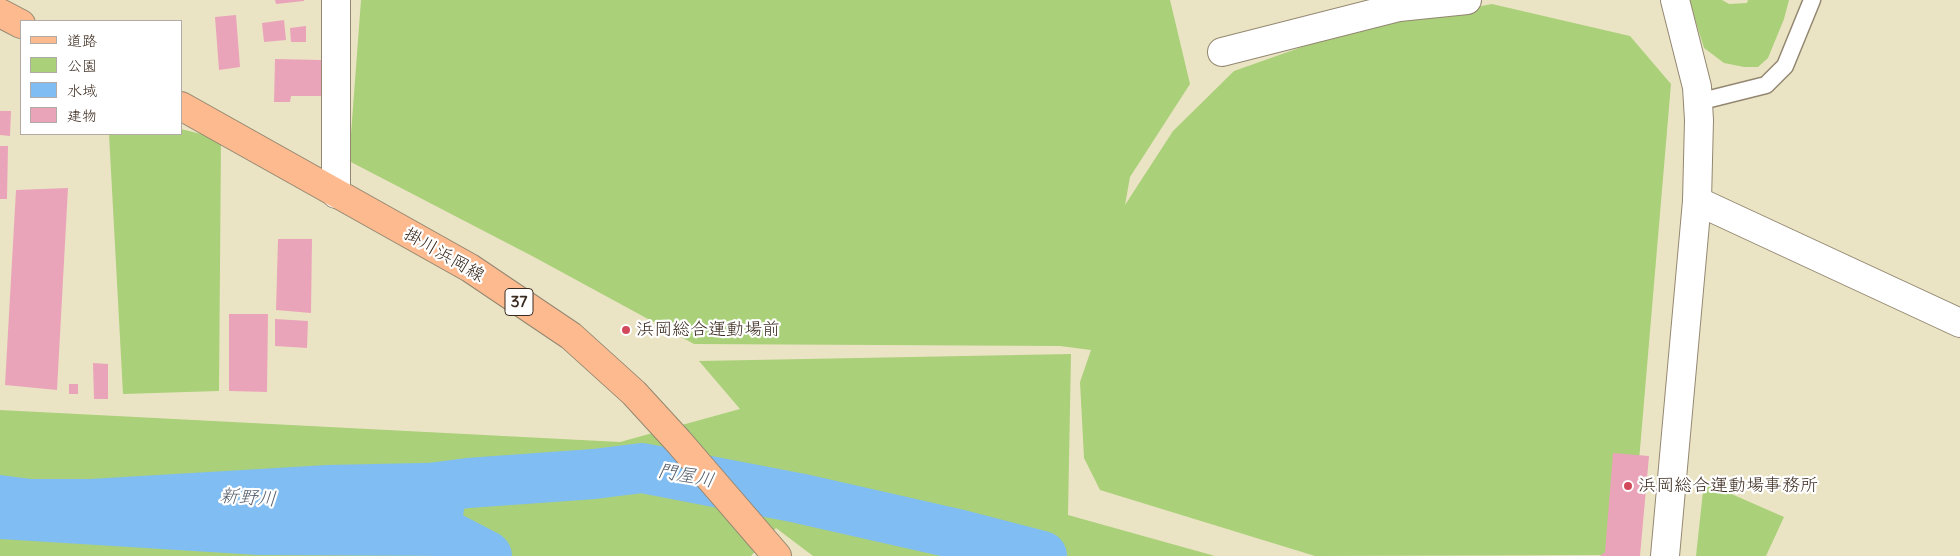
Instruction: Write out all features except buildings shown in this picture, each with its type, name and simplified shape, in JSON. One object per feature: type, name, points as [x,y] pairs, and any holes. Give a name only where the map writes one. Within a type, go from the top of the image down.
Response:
[{"type":"main road","points":[[0,13],[20,23]]},
{"type":"main road","name":"掛川浜岡線","points":[[182,107],[470,268],[571,336],[634,392],[771,550]]},
{"type":"street","points":[[336,0],[336,194]]},
{"type":"street","points":[[1222,52],[1399,7],[1467,0]]},
{"type":"street","points":[[1665,556],[1697,202],[1699,120],[1697,87],[1671,0]]},
{"type":"street","points":[[1697,202],[1960,323]]},
{"type":"lane","points":[[1698,102],[1766,85],[1786,66],[1812,0]]},
{"type":"green space","points":[[361,0],[1170,0],[1190,84],[1130,177],[1125,205],[1173,131],[1234,71],[1347,31],[1492,4],[1630,36],[1671,84],[1631,555],[1315,556],[1100,490],[1084,458],[1080,382],[1091,350],[1060,346],[694,344],[534,257],[349,161]]},
{"type":"green space","points":[[1689,0],[1722,0],[1729,4],[1747,3],[1748,0],[1789,0],[1784,19],[1768,58],[1758,67],[1744,67],[1724,63],[1704,48]]},
{"type":"green space","points":[[182,129],[221,139],[219,391],[123,394],[109,135],[182,135]]},
{"type":"green space","points":[[1071,354],[1068,515],[1215,556],[813,556],[776,528],[751,556],[0,556],[0,410],[620,442],[740,409],[699,361]]},
{"type":"green space","points":[[1704,482],[1784,517],[1766,556],[1696,556]]},
{"type":"water","points":[[470,462],[458,556],[258,555],[0,539],[0,475],[31,479],[90,479],[327,465]]},
{"type":"waterway","name":"門屋川","points":[[399,492],[468,483],[594,474],[642,468],[798,498],[961,535],[1042,556]]},
{"type":"waterway","name":"新野川","points":[[395,519],[439,531],[487,556]]},
{"type":"place","name":"浜岡総合運動場前","points":[[626,330]]},
{"type":"place","name":"浜岡総合運動場事務所","points":[[1628,486]]}]
